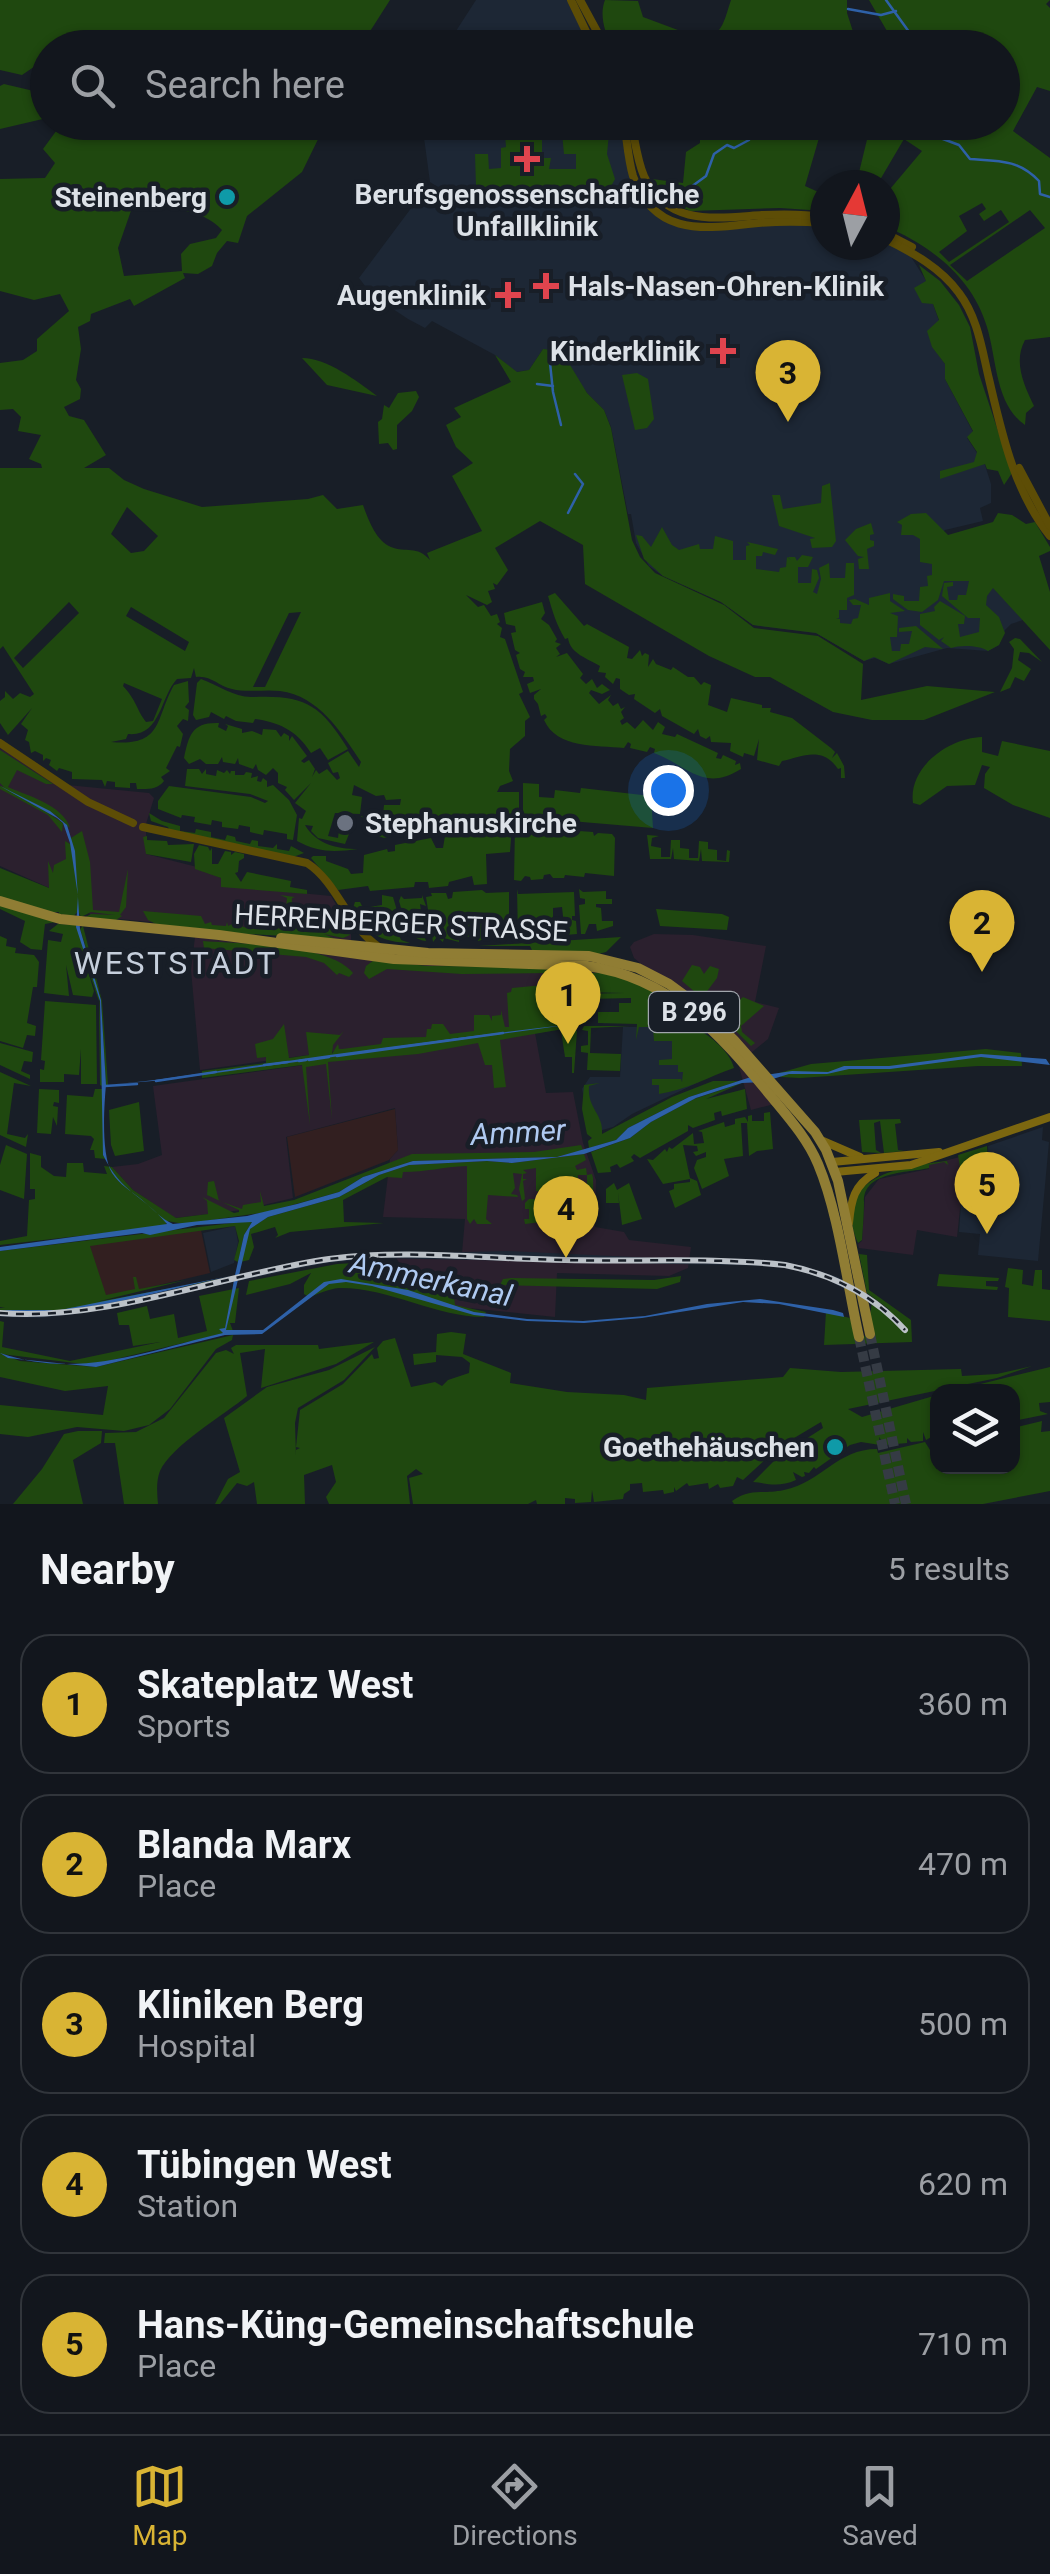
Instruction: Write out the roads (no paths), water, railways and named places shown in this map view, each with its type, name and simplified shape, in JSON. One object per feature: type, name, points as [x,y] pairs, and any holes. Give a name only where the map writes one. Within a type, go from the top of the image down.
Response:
[{"type":"main road","name":"HERRENBERGER STRASSE","points":[[0,902],[77,922],[358,950],[440,963],[576,964],[622,973],[654,986],[690,1008],[756,1071]]},
{"type":"main road","name":"HERRENBERGER STRASSE","points":[[358,950],[573,955],[616,962],[650,973],[688,998],[720,1025],[756,1071]]},
{"type":"main road","name":"B 296","points":[[756,1071],[820,1140],[847,1154],[870,1159]]},
{"type":"main road","name":"B 296","points":[[766,1082],[827,1168],[840,1192],[844,1235],[850,1296],[864,1336],[862,1300],[844,1235],[827,1168],[820,1140]]},
{"type":"main road","points":[[827,1168],[879,1170],[910,1165],[1050,1118]]},
{"type":"main road","points":[[827,1168],[948,1151]]},
{"type":"main road","name":"B 296","points":[[844,1235],[855,1190],[879,1170]]},
{"type":"street","points":[[570,0],[585,30]]},
{"type":"street","points":[[580,0],[596,30]]},
{"type":"street","points":[[629,140],[631,166],[640,190],[654,209],[670,219],[702,229],[810,220]]},
{"type":"street","points":[[900,243],[926,256],[970,302],[980,325],[1016,460],[1050,526]]},
{"type":"street","points":[[900,246],[939,272],[966,304],[979,334],[1015,472],[1031,510],[1050,536]]},
{"type":"street","points":[[0,743],[94,805],[132,823],[136,831],[143,827],[276,856],[305,868],[326,882],[354,923],[381,948]]},
{"type":"street","points":[[354,923],[358,950]]},
{"type":"street","points":[[358,950],[361,931]]},
{"type":"water","points":[[0,786],[50,811],[67,825],[75,851],[78,895],[63,823]]},
{"type":"water","points":[[78,897],[80,929],[101,1000],[106,1085],[104,1130],[109,1165],[103,1155],[100,1001],[76,927]]},
{"type":"water","points":[[574,1024],[164,1080],[106,1085],[164,1079]]},
{"type":"water","points":[[981,1054],[1046,1059],[1050,1065],[981,1057],[890,1069],[789,1074],[742,1083],[696,1098],[630,1138],[584,1154],[512,1163],[409,1165],[379,1175],[339,1197],[268,1217],[250,1229],[226,1330],[263,1330],[324,1282],[341,1279],[408,1290],[474,1312],[527,1319],[583,1321],[645,1316],[760,1299],[833,1310],[844,1317],[779,1304],[743,1302],[642,1318],[584,1323],[527,1321],[474,1315],[346,1282],[329,1284],[262,1334],[225,1335],[96,1367],[64,1364],[112,1360],[223,1333],[219,1329],[225,1328],[244,1235],[252,1222],[197,1225],[150,1235],[0,1251],[0,1247],[167,1224],[158,1214],[173,1224],[247,1216],[339,1192],[363,1177],[413,1161],[557,1157],[616,1140],[628,1128],[689,1097],[751,1077]]},
{"type":"water","points":[[235,1275],[148,1295],[62,1310]]},
{"type":"waterway","points":[[886,0],[908,30]]},
{"type":"waterway","points":[[848,9],[881,15],[896,11]]},
{"type":"waterway","points":[[680,195],[706,176],[714,154],[727,145],[734,148],[749,140]]},
{"type":"waterway","points":[[946,140],[959,145],[970,159],[1007,162],[1023,169],[1039,181],[1040,194],[1050,197]]},
{"type":"waterway","points":[[550,363],[561,425]]},
{"type":"waterway","points":[[537,384],[553,386]]},
{"type":"waterway","points":[[568,513],[583,484],[575,474]]},
{"type":"waterway","points":[[337,1056],[503,1033]]},
{"type":"waterway","points":[[309,1060],[329,1057]]},
{"type":"waterway","points":[[299,1061],[306,1060]]},
{"type":"waterway","points":[[264,1065],[288,1062]]},
{"type":"waterway","points":[[156,1081],[216,1072]]},
{"type":"waterway","points":[[105,1086],[137,1084]]},
{"type":"tunnel","points":[[870,1334],[906,1504]]},
{"type":"tunnel","points":[[859,1337],[895,1504]]},
{"type":"railway","points":[[0,1313],[81,1310],[329,1259],[417,1255],[785,1265],[851,1288],[905,1330]]},
{"type":"place","name":"Berufsgenossenschaftliche Unfallklinik","points":[[527,159]]},
{"type":"place","name":"Steinenberg","points":[[227,197]]},
{"type":"place","name":"Hals-Nasen-Ohren-Klinik","points":[[546,286]]},
{"type":"place","name":"Augenklinik","points":[[508,295]]},
{"type":"place","name":"Kinderklinik","points":[[723,351]]},
{"type":"place","name":"Kliniken Berg","points":[[788,422]]},
{"type":"place","name":"Stephanuskirche","points":[[345,823]]},
{"type":"place","name":"Blanda Marx","points":[[982,972]]},
{"type":"place","name":"Skateplatz West","points":[[568,1044]]},
{"type":"place","name":"Hans-Küng-Gemeinschaftschule","points":[[987,1234]]},
{"type":"place","name":"Tübingen West","points":[[566,1258]]},
{"type":"place","name":"Goethehäuschen","points":[[835,1447]]},
{"type":"district","name":"WESTSTADT","points":[[176,963]]},
{"type":"water label","name":"Ammer","points":[[518,1132]]},
{"type":"water label","name":"Ammerkanal","points":[[431,1279]]}]
